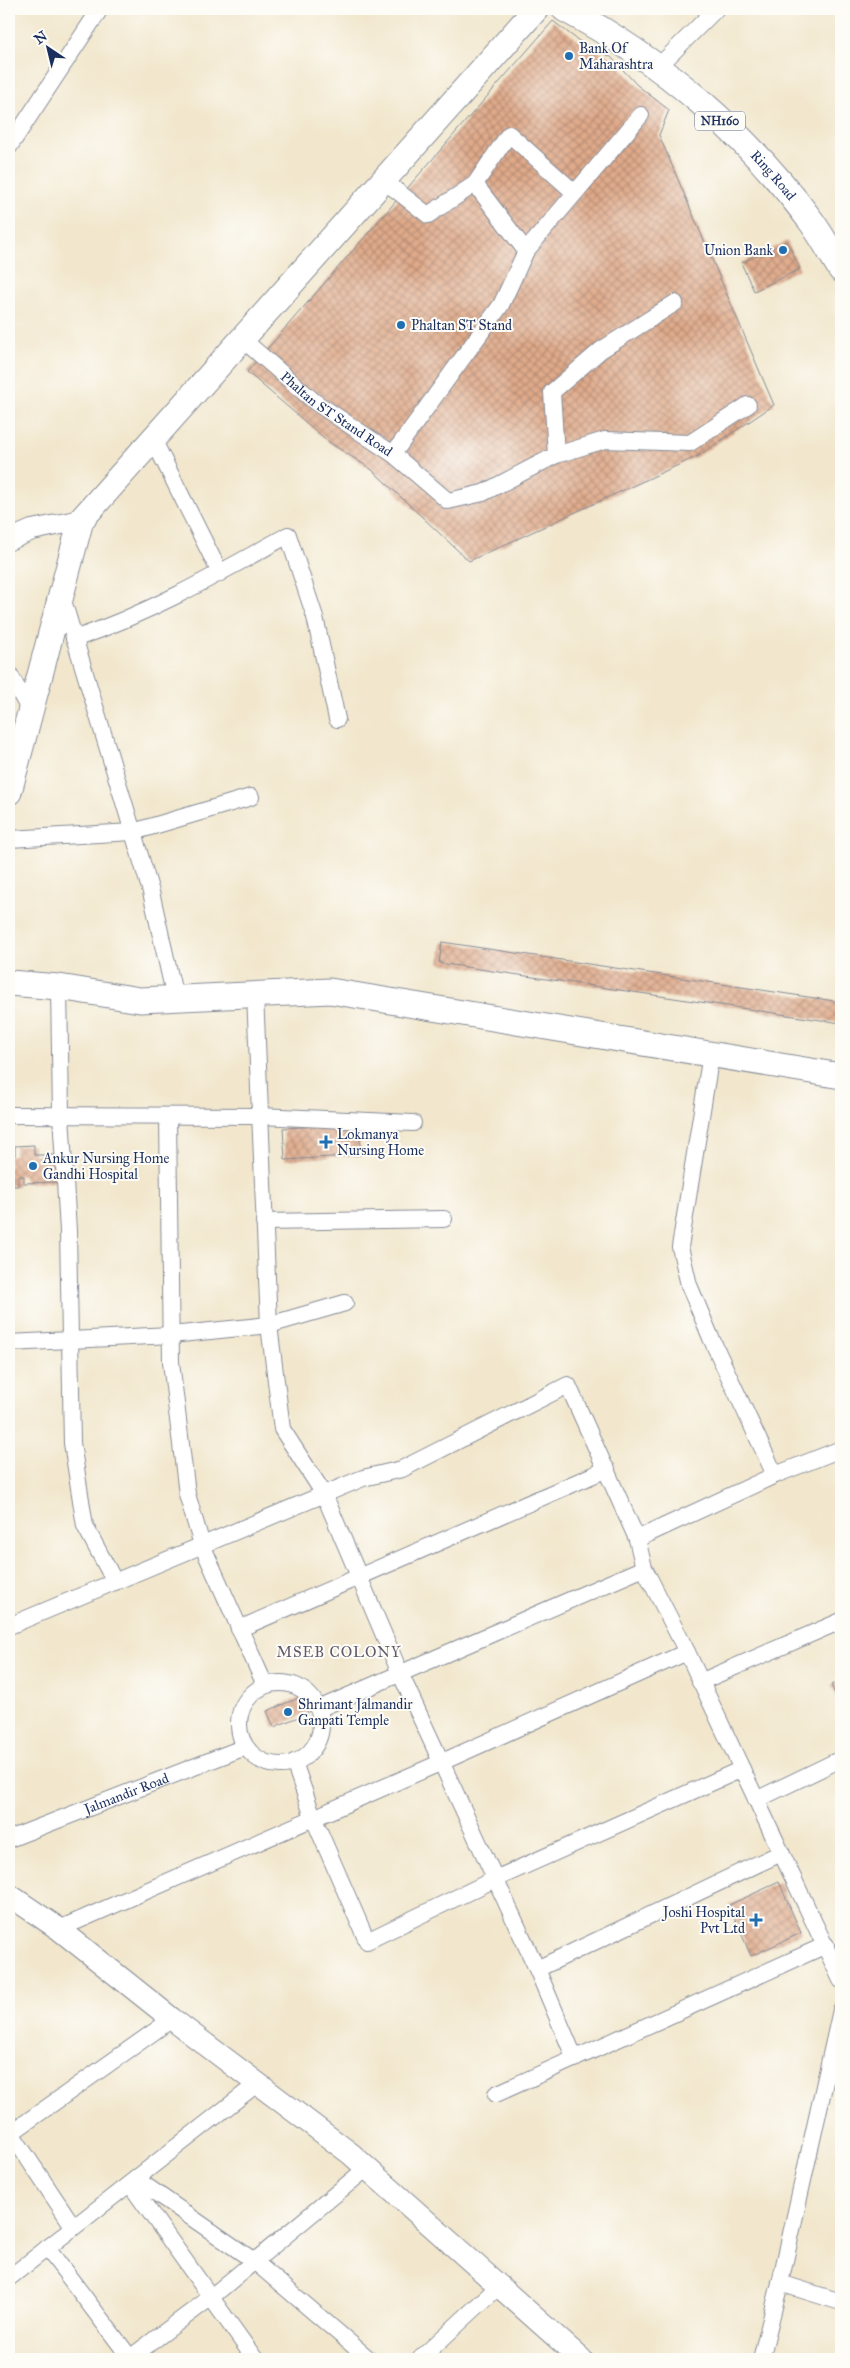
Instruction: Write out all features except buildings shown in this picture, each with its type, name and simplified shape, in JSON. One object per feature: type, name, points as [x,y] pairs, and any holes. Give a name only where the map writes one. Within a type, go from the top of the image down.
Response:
[{"type":"highway","name":"Ring Road","points":[[565,9],[610,33],[659,66],[749,146],[811,221],[841,269]]},
{"type":"main road","points":[[9,792],[81,520],[536,9]]},
{"type":"main road","points":[[9,982],[59,987],[140,1000],[330,991],[841,1076]]},
{"type":"main road","points":[[9,1895],[59,1929],[172,2019],[367,2168],[581,2359]]},
{"type":"street","points":[[9,147],[100,9]]},
{"type":"street","points":[[659,66],[716,9]]},
{"type":"street","name":"Phaltan ST Stand Road","points":[[242,339],[315,402],[393,454],[501,305],[526,251],[640,115]]},
{"type":"street","points":[[383,180],[428,215],[475,184],[509,134],[575,194]]},
{"type":"street","points":[[475,184],[526,251]]},
{"type":"street","points":[[556,455],[552,392],[601,350],[675,303]]},
{"type":"street","points":[[393,454],[448,501],[483,493],[556,455],[604,440],[690,443],[748,405]]},
{"type":"street","points":[[153,439],[220,573]]},
{"type":"street","points":[[9,540],[32,530],[81,520]]},
{"type":"street","points":[[74,639],[113,626],[183,593],[288,535],[315,617],[337,719]]},
{"type":"street","points":[[61,594],[151,892],[175,998]]},
{"type":"street","points":[[9,673],[30,711]]},
{"type":"street","points":[[9,839],[133,832],[251,797]]},
{"type":"street","points":[[59,987],[61,1115],[68,1232],[72,1443],[85,1526],[115,1582]]},
{"type":"street","points":[[255,994],[269,1325],[282,1429],[324,1494],[400,1673],[537,1969],[574,2059]]},
{"type":"street","points":[[711,1054],[680,1247],[692,1294],[776,1475]]},
{"type":"street","points":[[9,1115],[260,1116],[413,1122]]},
{"type":"street","points":[[168,1116],[171,1362],[187,1494],[202,1545],[265,1686]]},
{"type":"street","points":[[264,1222],[444,1219]]},
{"type":"street","points":[[9,1343],[70,1338],[171,1335],[269,1325],[345,1303]]},
{"type":"street","points":[[9,1626],[363,1478],[402,1469],[568,1385],[607,1469],[636,1539],[644,1568],[687,1652],[841,1980]]},
{"type":"street","points":[[636,1539],[776,1475],[841,1449]]},
{"type":"street","points":[[239,1630],[607,1469]]},
{"type":"street","points":[[318,1709],[644,1568]]},
{"type":"street","points":[[700,1682],[841,1621]]},
{"type":"street","points":[[59,1929],[312,1817],[442,1762],[687,1652]]},
{"type":"street","points":[[275,1683],[296,1686],[313,1699],[318,1709],[321,1721],[319,1734],[314,1746],[305,1756],[294,1762],[280,1765],[267,1763],[255,1757],[245,1747],[240,1736],[238,1724],[240,1712],[254,1692],[265,1686],[275,1683]]},
{"type":"street","name":"Jalmandir Road","points":[[9,1838],[245,1747]]},
{"type":"street","points":[[756,1800],[841,1760]]},
{"type":"street","points":[[294,1762],[312,1817],[367,1941],[495,1879],[742,1769]]},
{"type":"street","points":[[537,1969],[781,1853]]},
{"type":"street","points":[[496,2094],[826,1945]]},
{"type":"street","points":[[761,2359],[780,2283],[841,2010]]},
{"type":"street","points":[[74,2226],[11,2133],[172,2019]]},
{"type":"street","points":[[9,2278],[258,2084]]},
{"type":"street","points":[[47,2248],[130,2359],[210,2298],[367,2168]]},
{"type":"street","points":[[133,2181],[254,2261],[369,2359]]},
{"type":"street","points":[[133,2181],[210,2298],[255,2359]]},
{"type":"street","points":[[780,2283],[841,2302]]},
{"type":"street","points":[[420,2359],[499,2286]]},
{"type":"place","name":"Bank Of Maharashtra","points":[[569,56]]},
{"type":"place","name":"Union Bank","points":[[783,250]]},
{"type":"place","name":"Phaltan ST Stand","points":[[401,325]]},
{"type":"place","name":"Lokmanya Nursing Home","points":[[326,1142]]},
{"type":"place","name":"Ankur Nursing Home Gandhi Hospital","points":[[33,1166]]},
{"type":"place","name":"Shrimant Jalmandir Ganpati Temple","points":[[288,1712]]},
{"type":"place","name":"Joshi Hospital Pvt Ltd","points":[[756,1920]]},
{"type":"district","name":"MSEB COLONY","points":[[339,1652]]}]
